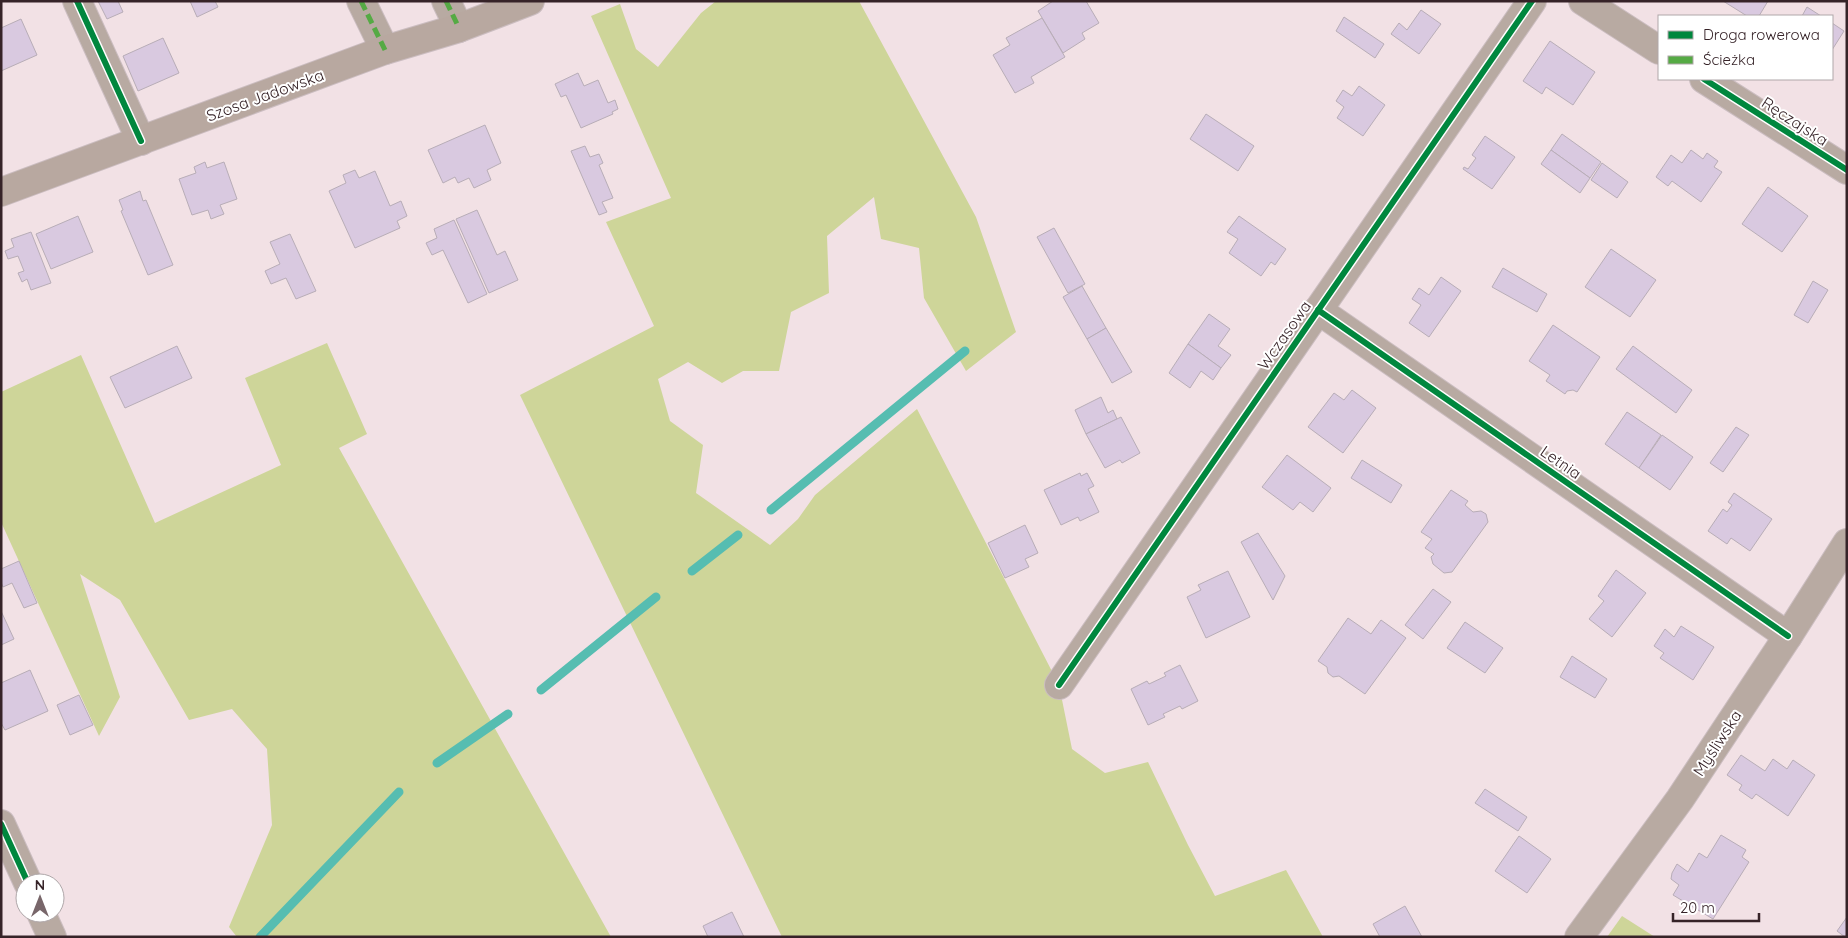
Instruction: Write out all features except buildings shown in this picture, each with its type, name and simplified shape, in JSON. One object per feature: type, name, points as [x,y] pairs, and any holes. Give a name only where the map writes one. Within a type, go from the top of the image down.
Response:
[{"type":"main road","name":"Szosa Jadowska","points":[[1,192],[385,50],[459,28],[530,1]]},
{"type":"street","points":[[77,1],[140,141]]},
{"type":"street","points":[[361,1],[385,50]]},
{"type":"street","points":[[446,1],[459,28]]},
{"type":"street","name":"Wczasowa","points":[[1059,685],[1532,1]]},
{"type":"street","points":[[1583,1],[1658,49]]},
{"type":"street","name":"Ręczajska","points":[[1706,80],[1847,170]]},
{"type":"street","name":"Letnia","points":[[1318,310],[1788,636]]},
{"type":"street","name":"Myśliwska","points":[[1580,937],[1680,799],[1847,544]]},
{"type":"street","points":[[1,824],[23,873]]},
{"type":"street","points":[[46,923],[52,937]]},
{"type":"green space","points":[[716,1],[859,1],[976,217],[1016,332],[966,371],[924,298],[919,248],[881,239],[874,197],[827,236],[829,293],[791,312],[779,371],[743,371],[722,383],[688,362],[658,379],[670,421],[703,445],[696,493],[770,545],[798,519],[815,495],[917,409],[1059,685],[1072,749],[1105,773],[1148,762],[1215,896],[1286,870],[1323,937],[782,937],[520,395],[654,326],[606,222],[671,198],[591,16],[620,4],[636,49],[658,67],[701,13]]},
{"type":"green space","points":[[327,343],[367,434],[339,448],[611,937],[237,937],[229,927],[272,825],[267,749],[232,709],[189,720],[120,600],[80,574],[120,697],[99,736],[1,522],[1,392],[81,355],[155,523],[281,465],[245,378]]},
{"type":"green space","points":[[1622,916],[1655,937],[1607,937]]},
{"type":"waterway","points":[[771,510],[965,351]]},
{"type":"waterway","points":[[692,571],[738,535]]},
{"type":"waterway","points":[[541,690],[656,597]]},
{"type":"waterway","points":[[437,763],[508,714]]},
{"type":"waterway","points":[[260,937],[399,792]]},
{"type":"marked path","points":[[361,1],[385,50]]},
{"type":"marked path","points":[[446,1],[459,28]]},
{"type":"cycle path","points":[[77,1],[141,141]]},
{"type":"cycle path","points":[[1059,685],[1532,1]]},
{"type":"cycle path","points":[[1706,80],[1847,170]]},
{"type":"cycle path","points":[[1318,310],[1788,636]]},
{"type":"cycle path","points":[[1,824],[23,873]]}]
